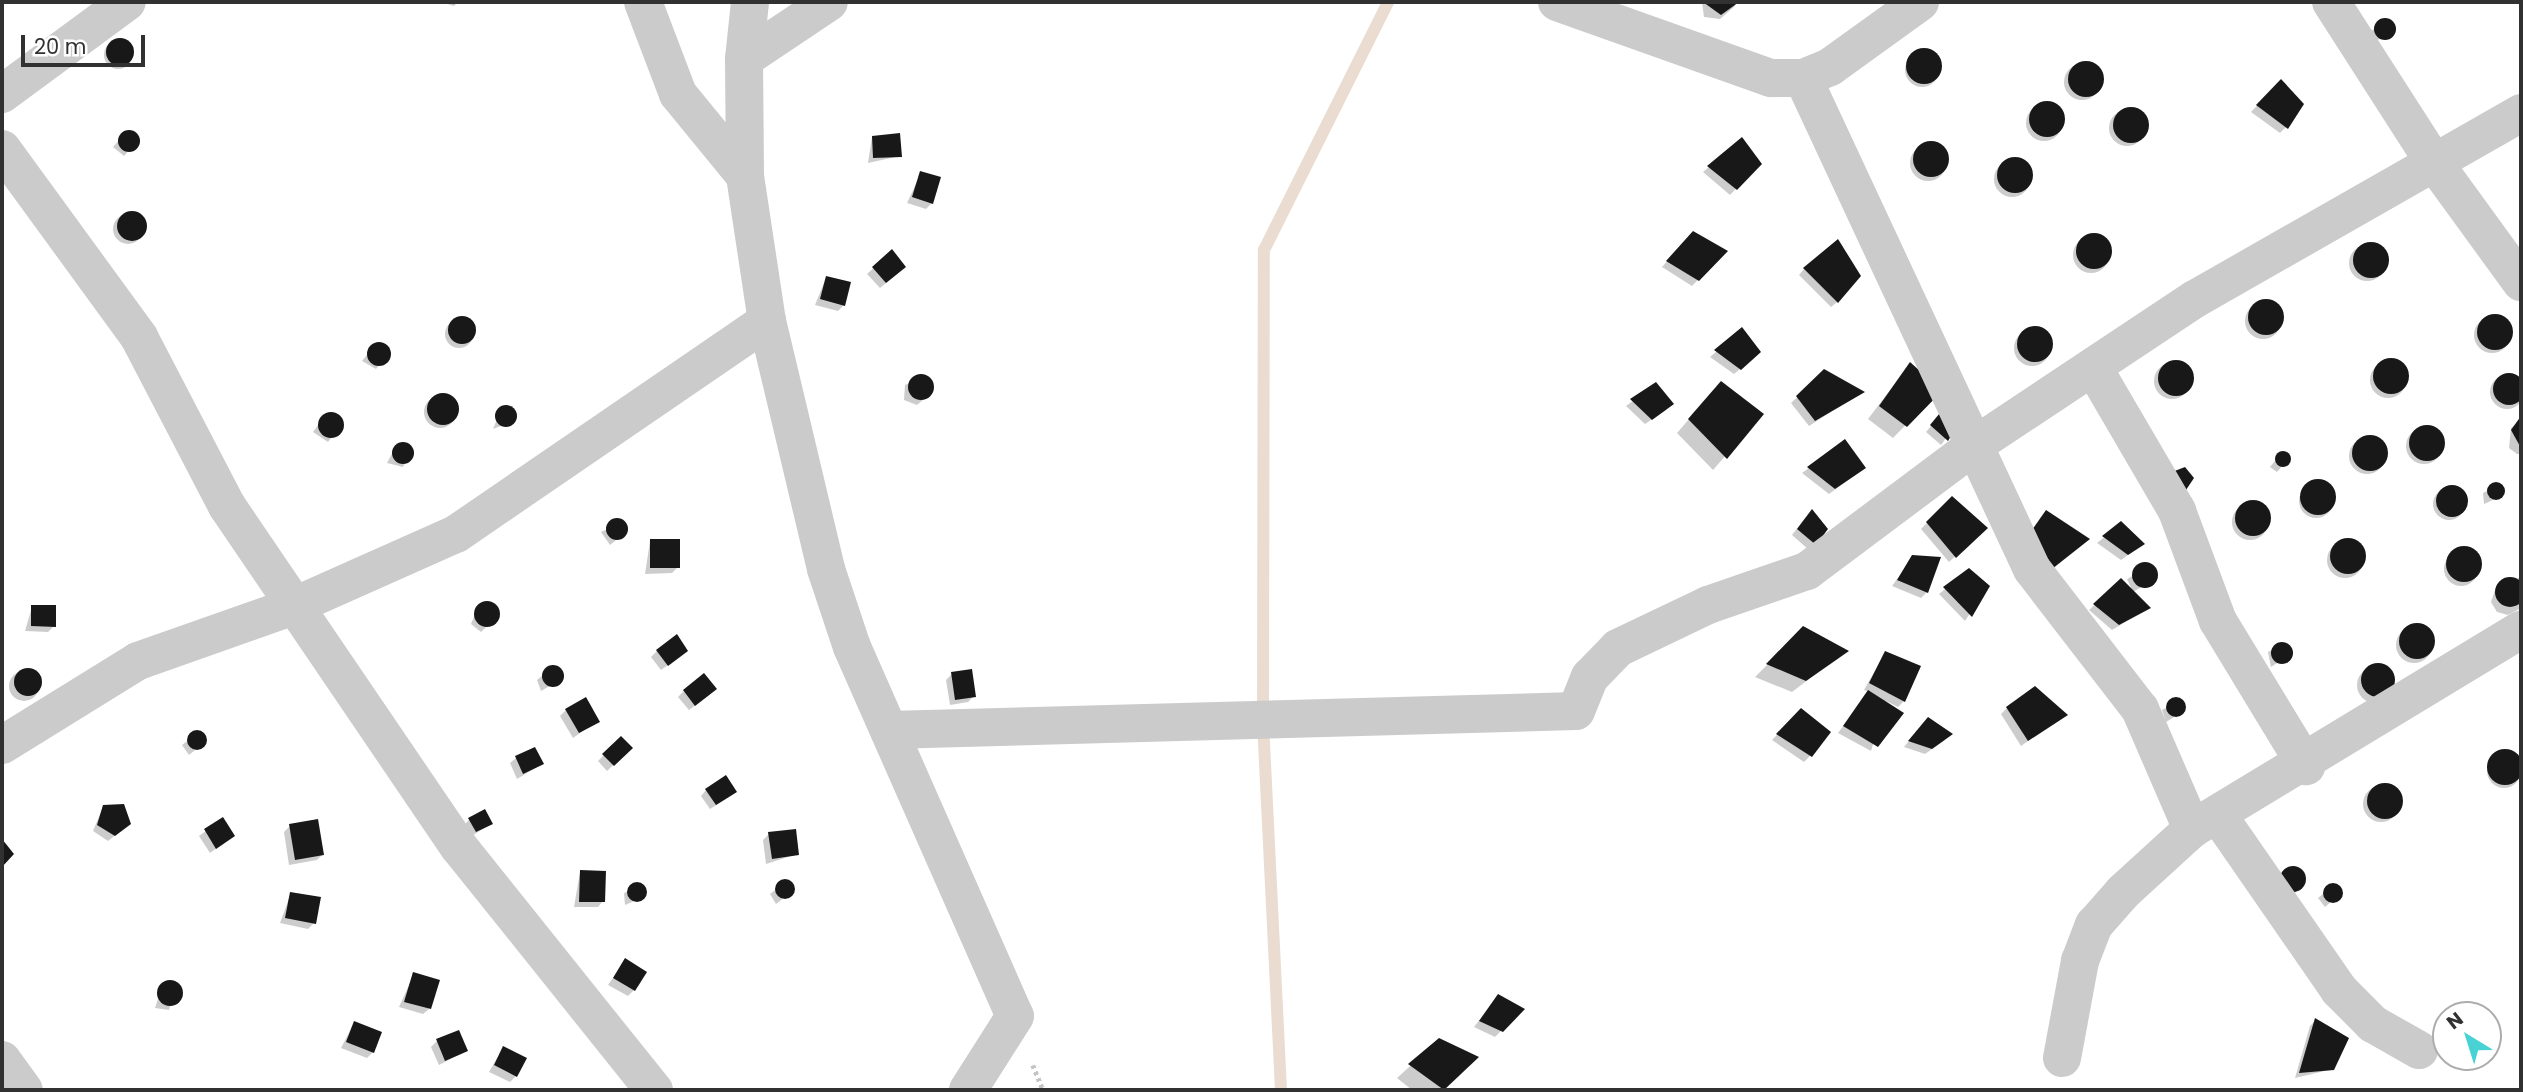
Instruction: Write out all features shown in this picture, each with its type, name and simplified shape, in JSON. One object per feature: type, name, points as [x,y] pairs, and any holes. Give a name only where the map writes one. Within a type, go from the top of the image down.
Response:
[{"type":"street","points":[[2,93],[127,2]]},
{"type":"street","points":[[643,2],[678,94],[745,176]]},
{"type":"street","points":[[750,2],[744,59],[745,176],[767,321],[826,569],[889,730],[1015,1016],[968,1090]]},
{"type":"street","points":[[744,59],[829,2]]},
{"type":"street","points":[[1557,2],[1771,78],[1803,78],[1830,67],[1920,2]]},
{"type":"street","points":[[2331,2],[2433,161],[2521,282]]},
{"type":"street","points":[[1803,78],[1979,443],[2032,569],[2140,709],[2205,822],[2339,990],[2373,1024],[2419,1050]]},
{"type":"street","points":[[889,730],[1576,711],[1590,677],[1618,648],[1708,605],[1807,571],[1979,443],[2195,299],[2521,113]]},
{"type":"street","points":[[2,149],[139,337],[227,506],[459,847],[654,1090]]},
{"type":"street","points":[[2,745],[138,661],[295,606],[400,564],[516,499],[767,321]]},
{"type":"street","points":[[2093,367],[2177,511],[2218,621],[2306,766]]},
{"type":"street","points":[[2062,1058],[2080,961],[2094,925],[2205,822],[2306,766],[2521,630]]},
{"type":"street","points":[[2,1060],[24,1090]]},
{"type":"building","points":[[1703,2],[1739,2],[1721,15]]},
{"type":"building","points":[[2385,18],[2393,21],[2396,29],[2393,37],[2385,40],[2377,37],[2374,29],[2377,21]]},
{"type":"building","points":[[120,38],[130,42],[134,52],[130,62],[120,66],[110,62],[106,52],[110,42]]},
{"type":"building","points":[[1924,48],[1937,53],[1942,66],[1937,79],[1924,84],[1911,79],[1906,66],[1911,53]]},
{"type":"building","points":[[2086,61],[2099,66],[2104,79],[2099,92],[2086,97],[2073,92],[2068,79],[2073,66]]},
{"type":"building","points":[[2281,79],[2304,104],[2288,129],[2256,105]]},
{"type":"building","points":[[2047,101],[2060,106],[2065,119],[2060,132],[2047,137],[2034,132],[2029,119],[2034,106]]},
{"type":"building","points":[[2131,107],[2144,112],[2149,125],[2144,138],[2131,143],[2118,138],[2113,125],[2118,112]]},
{"type":"building","points":[[129,130],[137,133],[140,141],[137,149],[129,152],[121,149],[118,141],[121,133]]},
{"type":"building","points":[[900,133],[902,157],[873,158],[872,136]]},
{"type":"building","points":[[1742,137],[1762,164],[1737,190],[1707,166]]},
{"type":"building","points":[[1931,141],[1944,146],[1949,159],[1944,172],[1931,177],[1918,172],[1913,159],[1918,146]]},
{"type":"building","points":[[2015,157],[2028,162],[2033,175],[2028,188],[2015,193],[2002,188],[1997,175],[2002,162]]},
{"type":"building","points":[[920,171],[941,177],[933,204],[912,197]]},
{"type":"building","points":[[132,211],[138,212],[146,220],[146,232],[138,240],[132,241],[126,240],[118,232],[117,226],[118,220],[126,212]]},
{"type":"building","points":[[1693,231],[1728,251],[1699,281],[1666,261]]},
{"type":"building","points":[[2094,233],[2107,238],[2112,251],[2107,264],[2094,269],[2081,264],[2076,251],[2081,238]]},
{"type":"building","points":[[1838,239],[1861,276],[1838,303],[1803,268]]},
{"type":"building","points":[[2371,242],[2384,247],[2389,260],[2384,273],[2371,278],[2358,273],[2353,260],[2358,247]]},
{"type":"building","points":[[892,249],[906,267],[886,283],[872,267]]},
{"type":"building","points":[[826,276],[851,282],[845,306],[820,299]]},
{"type":"building","points":[[2266,299],[2279,304],[2284,317],[2279,330],[2266,335],[2253,330],[2248,317],[2253,304]]},
{"type":"building","points":[[2495,314],[2508,319],[2513,332],[2508,345],[2495,350],[2482,345],[2477,332],[2482,319]]},
{"type":"building","points":[[462,316],[472,320],[476,330],[472,340],[462,344],[452,340],[448,330],[452,320]]},
{"type":"building","points":[[2035,326],[2048,331],[2053,344],[2048,357],[2035,362],[2022,357],[2017,344],[2022,331]]},
{"type":"building","points":[[1742,327],[1761,352],[1741,370],[1714,350]]},
{"type":"building","points":[[379,342],[387,346],[391,354],[387,362],[379,366],[371,362],[367,354],[371,346]]},
{"type":"building","points":[[2391,358],[2404,363],[2409,376],[2404,389],[2391,394],[2378,389],[2373,376],[2378,363]]},
{"type":"building","points":[[2176,360],[2189,365],[2194,378],[2189,391],[2176,396],[2163,391],[2158,378],[2163,365]]},
{"type":"building","points":[[1910,362],[1942,391],[1907,427],[1879,406]]},
{"type":"building","points":[[1824,369],[1865,392],[1815,421],[1796,396]]},
{"type":"building","points":[[2509,373],[2520,378],[2525,389],[2520,400],[2509,405],[2498,400],[2493,389],[2498,378]]},
{"type":"building","points":[[921,374],[930,378],[934,387],[930,396],[921,400],[912,396],[908,387],[912,378]]},
{"type":"building","points":[[1721,381],[1764,414],[1727,459],[1688,419]]},
{"type":"building","points":[[1656,382],[1674,404],[1652,420],[1630,399]]},
{"type":"building","points":[[443,393],[454,398],[459,409],[454,420],[443,425],[432,420],[427,409],[432,398]]},
{"type":"building","points":[[506,405],[514,408],[517,416],[514,424],[506,427],[498,424],[495,416],[498,408]]},
{"type":"building","points":[[1944,408],[1960,421],[1948,441],[1930,425]]},
{"type":"building","points":[[331,412],[340,416],[344,425],[340,434],[331,438],[322,434],[318,425],[322,416]]},
{"type":"building","points":[[2521,416],[2521,448],[2511,430]]},
{"type":"building","points":[[2427,425],[2440,430],[2445,443],[2440,456],[2427,461],[2414,456],[2409,443],[2414,430]]},
{"type":"building","points":[[2370,435],[2383,440],[2388,453],[2383,466],[2370,471],[2357,466],[2352,453],[2357,440]]},
{"type":"building","points":[[1845,439],[1866,468],[1835,489],[1807,467]]},
{"type":"building","points":[[399,442],[407,442],[414,449],[414,457],[407,464],[399,464],[392,457],[392,449]]},
{"type":"building","points":[[2280,451],[2286,451],[2291,459],[2289,465],[2280,467],[2275,462],[2275,456]]},
{"type":"building","points":[[2185,467],[2194,478],[2186,490],[2172,472]]},
{"type":"building","points":[[2318,479],[2331,484],[2336,497],[2331,510],[2318,515],[2305,510],[2300,497],[2305,484]]},
{"type":"building","points":[[2492,482],[2500,482],[2505,491],[2503,498],[2492,500],[2487,495],[2487,487]]},
{"type":"building","points":[[2452,485],[2463,490],[2468,501],[2463,512],[2452,517],[2441,512],[2436,501],[2441,490]]},
{"type":"building","points":[[1952,496],[1988,528],[1956,558],[1926,522]]},
{"type":"building","points":[[2253,500],[2266,505],[2271,518],[2266,531],[2253,536],[2240,531],[2235,518],[2240,505]]},
{"type":"building","points":[[1812,509],[1828,529],[1816,545],[1797,529]]},
{"type":"building","points":[[2046,510],[2090,539],[2052,569],[2027,537]]},
{"type":"building","points":[[617,518],[625,521],[628,529],[625,537],[617,540],[609,537],[606,529],[609,521]]},
{"type":"building","points":[[2121,521],[2145,544],[2128,555],[2102,536]]},
{"type":"building","points":[[2348,538],[2361,543],[2366,556],[2361,569],[2348,574],[2335,569],[2330,556],[2335,543]]},
{"type":"building","points":[[650,539],[680,539],[680,568],[650,568]]},
{"type":"building","points":[[2464,546],[2477,551],[2482,564],[2477,577],[2464,582],[2451,577],[2446,564],[2451,551]]},
{"type":"building","points":[[1912,555],[1941,557],[1928,593],[1897,580]]},
{"type":"building","points":[[2145,562],[2154,566],[2158,575],[2154,584],[2145,588],[2136,584],[2132,575],[2136,566]]},
{"type":"building","points":[[1969,568],[1990,586],[1972,617],[1943,587]]},
{"type":"building","points":[[2510,577],[2521,581],[2525,592],[2521,603],[2510,607],[2499,603],[2495,592],[2499,581]]},
{"type":"building","points":[[2121,578],[2151,608],[2119,625],[2093,604]]},
{"type":"building","points":[[487,601],[496,605],[500,614],[496,623],[487,627],[478,623],[474,614],[478,605]]},
{"type":"building","points":[[31,605],[56,605],[56,627],[31,626]]},
{"type":"building","points":[[2417,623],[2430,628],[2435,641],[2430,654],[2417,659],[2404,654],[2399,641],[2404,628]]},
{"type":"building","points":[[1803,626],[1849,651],[1806,681],[1766,664]]},
{"type":"building","points":[[677,634],[688,651],[668,666],[656,650]]},
{"type":"building","points":[[2282,642],[2290,645],[2293,653],[2290,661],[2282,664],[2274,661],[2271,653],[2274,645]]},
{"type":"building","points":[[1885,651],[1921,666],[1905,702],[1869,683]]},
{"type":"building","points":[[2378,663],[2390,668],[2395,680],[2390,692],[2378,697],[2366,692],[2361,680],[2366,668]]},
{"type":"building","points":[[553,665],[561,668],[564,676],[561,684],[553,687],[545,684],[542,676],[545,668]]},
{"type":"building","points":[[28,668],[38,672],[42,682],[38,692],[28,696],[18,692],[14,682],[18,672]]},
{"type":"building","points":[[972,669],[976,697],[955,700],[951,672]]},
{"type":"building","points":[[704,673],[717,689],[695,706],[683,690]]},
{"type":"building","points":[[2035,686],[2068,715],[2028,741],[2006,707]]},
{"type":"building","points":[[1868,690],[1904,713],[1878,747],[1843,726]]},
{"type":"building","points":[[586,697],[600,722],[579,733],[565,709]]},
{"type":"building","points":[[2176,697],[2183,700],[2186,707],[2183,714],[2176,717],[2169,714],[2166,707],[2169,700]]},
{"type":"building","points":[[1801,708],[1831,732],[1812,757],[1776,734]]},
{"type":"building","points":[[1928,717],[1953,734],[1932,749],[1908,741]]},
{"type":"building","points":[[197,730],[204,733],[207,740],[204,747],[197,750],[190,747],[187,740],[190,733]]},
{"type":"building","points":[[621,736],[633,748],[614,766],[602,754]]},
{"type":"building","points":[[535,747],[544,764],[523,774],[515,756]]},
{"type":"building","points":[[2505,749],[2518,754],[2523,767],[2518,780],[2505,785],[2492,780],[2487,767],[2492,754]]},
{"type":"building","points":[[726,775],[737,792],[716,805],[705,789]]},
{"type":"building","points":[[2385,783],[2398,788],[2403,801],[2398,814],[2385,819],[2372,814],[2367,801],[2372,788]]},
{"type":"building","points":[[124,804],[131,824],[115,836],[97,825],[103,805]]},
{"type":"building","points":[[485,809],[493,824],[476,832],[468,818]]},
{"type":"building","points":[[223,817],[235,836],[216,849],[204,829]]},
{"type":"building","points":[[318,819],[324,855],[295,860],[289,824]]},
{"type":"building","points":[[796,829],[799,855],[772,859],[768,832]]},
{"type":"building","points":[[2,839],[14,854],[2,867]]},
{"type":"building","points":[[2293,866],[2302,870],[2306,879],[2302,888],[2293,892],[2284,888],[2280,879],[2284,870]]},
{"type":"building","points":[[580,870],[606,871],[605,902],[579,902]]},
{"type":"building","points":[[785,879],[792,882],[795,889],[792,896],[785,899],[778,896],[775,889],[778,882]]},
{"type":"building","points":[[637,882],[644,885],[647,892],[644,899],[637,902],[630,899],[627,892],[630,885]]},
{"type":"building","points":[[2333,883],[2340,886],[2343,893],[2340,900],[2333,903],[2326,900],[2323,893],[2326,886]]},
{"type":"building","points":[[290,892],[321,897],[316,924],[285,918]]},
{"type":"building","points":[[625,958],[647,972],[635,991],[613,978]]},
{"type":"building","points":[[413,972],[440,980],[431,1009],[404,1002]]},
{"type":"building","points":[[170,980],[179,984],[183,993],[179,1002],[170,1006],[161,1002],[157,993],[161,984]]},
{"type":"building","points":[[1498,994],[1525,1009],[1503,1032],[1479,1021]]},
{"type":"building","points":[[2315,1018],[2349,1038],[2334,1070],[2299,1073]]},
{"type":"building","points":[[354,1021],[382,1032],[374,1053],[346,1042]]},
{"type":"building","points":[[459,1030],[468,1051],[445,1061],[436,1039]]},
{"type":"building","points":[[1439,1038],[1479,1057],[1444,1090],[1408,1064]]},
{"type":"building","points":[[503,1046],[527,1058],[517,1077],[494,1065]]},
{"type":"waterway","points":[[1281,1090],[1263,720],[1264,250],[1388,2]]}]
